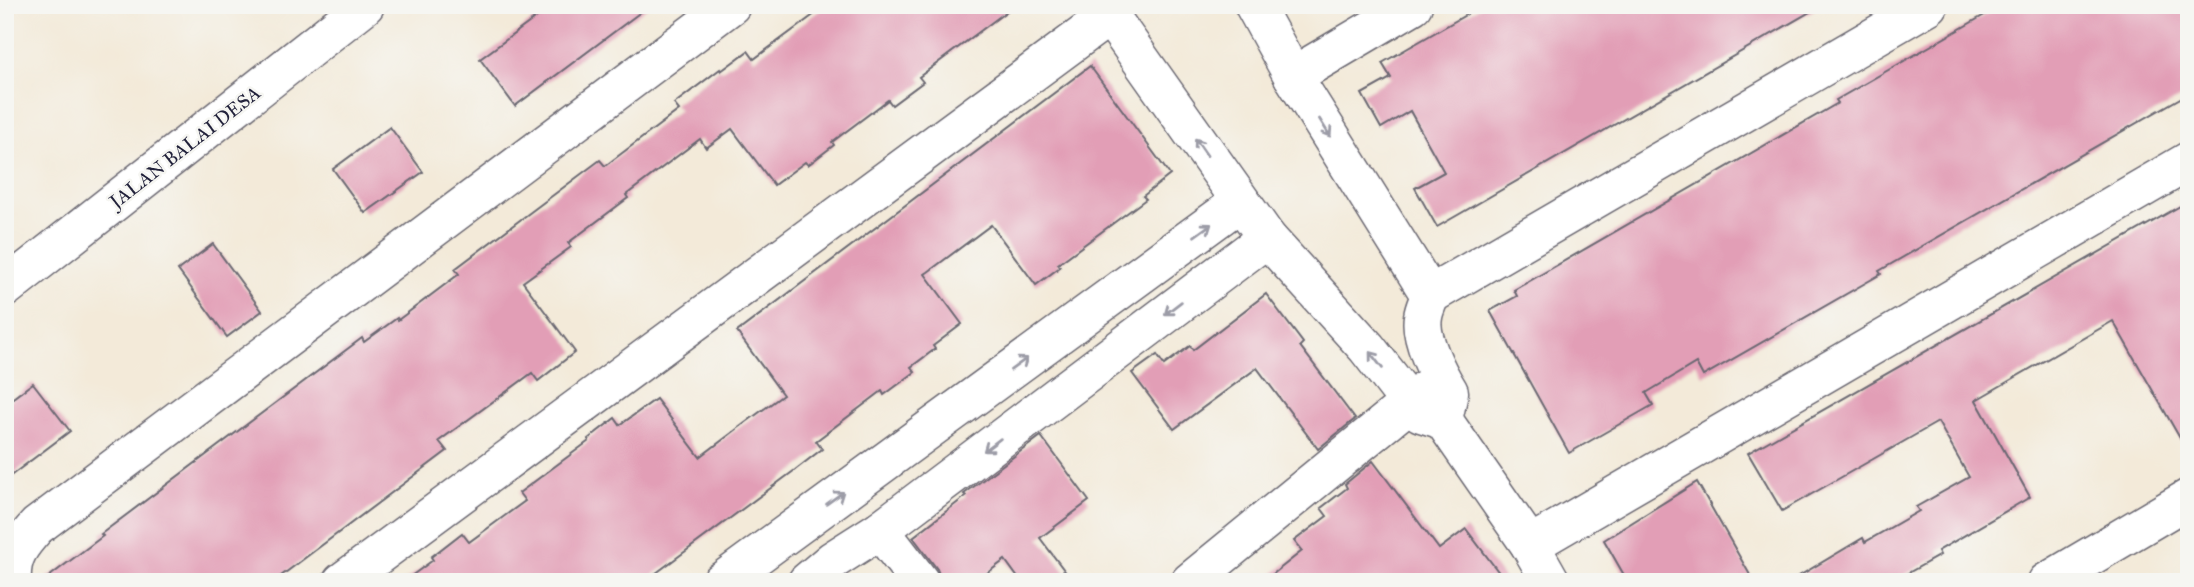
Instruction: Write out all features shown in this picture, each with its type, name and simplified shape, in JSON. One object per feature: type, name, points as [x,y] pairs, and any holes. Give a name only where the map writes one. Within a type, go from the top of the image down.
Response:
[{"type":"street","name":"JALAN BALAI DESA","points":[[5,288],[365,5]]},
{"type":"street","points":[[12,582],[11,570],[18,547],[37,526],[731,5]]},
{"type":"street","points":[[1254,5],[1293,76],[1430,295]]},
{"type":"street","points":[[1293,76],[1413,5]]},
{"type":"street","points":[[1443,420],[1449,392],[1440,378],[1423,333],[1422,317],[1430,295],[1928,5]]},
{"type":"street","points":[[342,582],[1105,11],[1267,238],[1367,348],[1409,402],[1421,413],[1443,420],[1530,545],[1552,582]]},
{"type":"street","points":[[1530,545],[2189,161]]},
{"type":"street","points":[[721,582],[1240,202]]},
{"type":"street","points":[[796,526],[820,571],[880,530],[1267,238]]},
{"type":"street","points":[[1190,582],[1440,378]]},
{"type":"street","points":[[2047,582],[2189,498]]},
{"type":"street","points":[[880,530],[920,582]]},
{"type":"building","points":[[553,5],[650,5],[515,106],[480,59]]},
{"type":"building","points":[[827,5],[1015,5],[919,77],[923,82],[892,105],[888,100],[832,142],[834,145],[808,165],[805,162],[774,185],[732,129],[706,148],[700,139],[626,195],[628,198],[568,243],[571,247],[523,282],[575,352],[538,381],[532,373],[439,441],[447,451],[273,582],[42,582],[103,536],[101,534],[362,338],[364,342],[397,318],[398,320],[459,274],[455,269],[600,160],[605,166],[679,110],[674,104],[720,69],[721,71],[748,51],[754,59]]},
{"type":"building","points":[[1483,5],[1822,5],[1437,227],[1415,188],[1444,172],[1410,111],[1381,128],[1362,94],[1391,78],[1382,63]]},
{"type":"building","points":[[2002,5],[2189,5],[2189,93],[1879,271],[1881,274],[1703,376],[1696,363],[1646,393],[1653,405],[1569,453],[1490,311],[1517,296],[1514,290]]},
{"type":"building","points":[[1090,66],[1170,175],[1143,196],[1146,199],[1058,264],[1060,267],[1036,285],[991,225],[925,274],[962,324],[911,367],[915,372],[884,395],[882,391],[816,441],[822,449],[795,470],[644,582],[403,582],[433,560],[431,557],[462,533],[469,542],[525,501],[519,493],[589,441],[588,439],[615,418],[620,425],[656,399],[700,457],[783,395],[737,332]]},
{"type":"building","points":[[390,127],[423,172],[365,213],[333,169]]},
{"type":"building","points":[[2189,201],[2189,454],[2113,321],[1976,400],[2030,497],[1938,551],[1940,555],[1892,582],[1789,582],[1863,538],[1865,542],[1919,511],[1916,507],[1969,477],[1938,422],[1782,511],[1748,453]]},
{"type":"building","points":[[213,244],[262,311],[227,337],[178,270]]},
{"type":"building","points":[[1266,294],[1303,343],[1300,346],[1355,419],[1318,449],[1257,368],[1174,429],[1132,373],[1157,355],[1164,365],[1190,346],[1193,350]]},
{"type":"building","points":[[33,383],[70,431],[5,480],[5,404]]},
{"type":"building","points":[[1041,436],[1089,501],[1040,538],[1073,582],[1021,582],[1005,560],[975,582],[942,582],[937,569],[913,537],[966,496],[964,494]]},
{"type":"building","points":[[1373,461],[1439,549],[1466,529],[1506,582],[1263,582],[1302,551],[1294,541],[1327,516],[1321,508],[1347,488],[1345,484]]},
{"type":"building","points":[[1697,482],[1754,582],[1628,582],[1604,540]]}]
